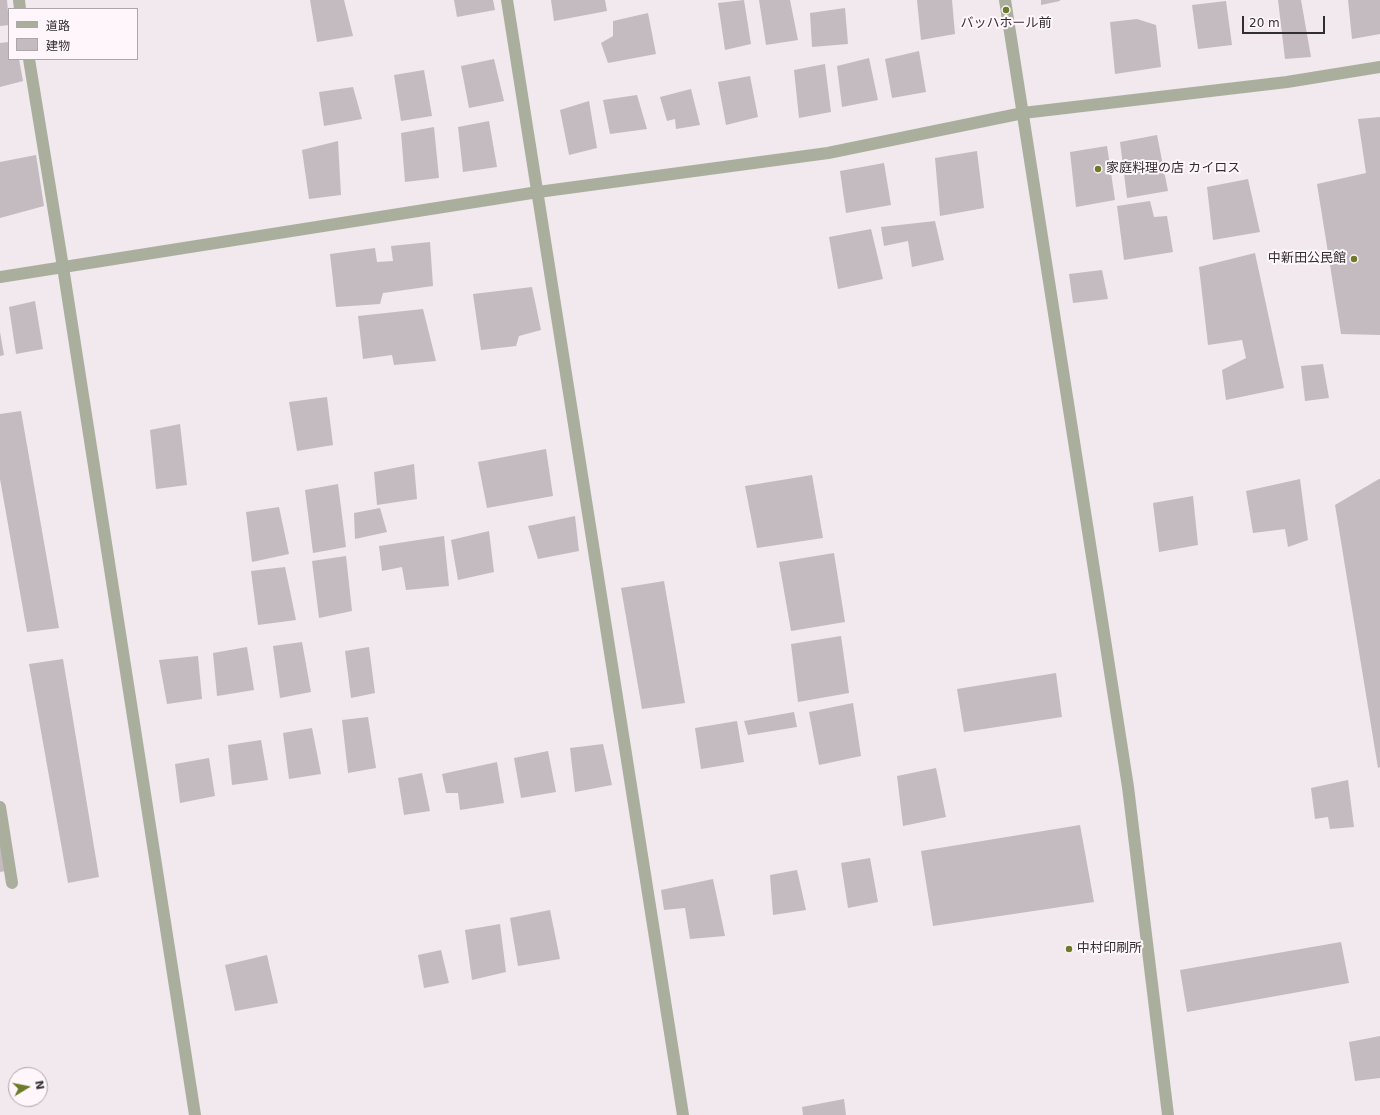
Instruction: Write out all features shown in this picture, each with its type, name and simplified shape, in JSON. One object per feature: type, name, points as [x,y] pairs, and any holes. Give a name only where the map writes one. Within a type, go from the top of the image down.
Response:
[{"type":"street","points":[[507,0],[683,1115]]},
{"type":"street","points":[[1006,0],[1128,787],[1168,1115]]},
{"type":"street","points":[[29,60],[63,266],[195,1115]]},
{"type":"street","points":[[0,277],[538,192],[828,153],[1023,113],[1287,82],[1380,67]]},
{"type":"street","points":[[0,807],[12,883]]},
{"type":"building","points":[[0,0],[7,0],[8,25],[0,26]]},
{"type":"building","points":[[310,0],[344,0],[353,36],[317,42]]},
{"type":"building","points":[[454,0],[493,0],[495,10],[457,17]]},
{"type":"building","points":[[551,0],[605,0],[607,11],[554,21]]},
{"type":"building","points":[[744,0],[751,44],[725,50],[718,3]]},
{"type":"building","points":[[759,0],[790,0],[798,40],[766,45]]},
{"type":"building","points":[[917,0],[952,0],[955,34],[921,40]]},
{"type":"building","points":[[1041,0],[1060,0],[1060,1],[1041,5]]},
{"type":"building","points":[[1278,0],[1301,0],[1311,57],[1285,59]]},
{"type":"building","points":[[1348,0],[1380,0],[1380,34],[1352,39]]},
{"type":"building","points":[[1226,1],[1232,45],[1198,49],[1192,5]]},
{"type":"building","points":[[845,8],[848,44],[812,47],[810,13]]},
{"type":"building","points":[[648,13],[656,54],[608,63],[601,43],[613,36],[613,21]]},
{"type":"building","points":[[1137,19],[1156,25],[1161,67],[1115,74],[1110,22]]},
{"type":"building","points":[[8,42],[8,60],[19,60],[23,81],[0,87],[0,43]]},
{"type":"building","points":[[919,51],[926,92],[892,98],[885,59]]},
{"type":"building","points":[[869,58],[878,100],[842,107],[837,66]]},
{"type":"building","points":[[494,59],[504,101],[469,108],[461,66]]},
{"type":"building","points":[[825,64],[831,112],[799,118],[794,70]]},
{"type":"building","points":[[424,70],[432,116],[401,121],[394,75]]},
{"type":"building","points":[[750,76],[758,117],[726,125],[718,82]]},
{"type":"building","points":[[353,87],[362,119],[324,126],[319,92]]},
{"type":"building","points":[[691,89],[700,125],[676,129],[675,119],[667,121],[660,97]]},
{"type":"building","points":[[637,95],[647,129],[610,134],[603,100]]},
{"type":"building","points":[[589,101],[597,148],[569,155],[560,110]]},
{"type":"building","name":"中新田公民館","points":[[1380,117],[1380,335],[1341,334],[1317,184],[1366,173],[1358,119]]},
{"type":"building","points":[[489,121],[497,167],[463,172],[458,127]]},
{"type":"building","points":[[434,127],[439,178],[405,182],[401,133]]},
{"type":"building","points":[[1157,135],[1168,191],[1127,198],[1120,142]]},
{"type":"building","points":[[338,141],[341,195],[309,199],[302,150]]},
{"type":"building","points":[[1107,146],[1115,200],[1076,207],[1070,152]]},
{"type":"building","points":[[977,151],[984,208],[940,216],[935,158]]},
{"type":"building","points":[[36,155],[44,206],[0,218],[0,162]]},
{"type":"building","points":[[884,163],[891,205],[846,213],[840,171]]},
{"type":"building","points":[[1248,179],[1260,232],[1213,240],[1207,187]]},
{"type":"building","points":[[1150,201],[1154,217],[1167,216],[1173,252],[1124,260],[1117,206]]},
{"type":"building","points":[[935,221],[944,260],[912,267],[908,241],[884,246],[881,227]]},
{"type":"building","points":[[871,229],[883,279],[838,289],[829,237]]},
{"type":"building","points":[[430,242],[433,286],[383,293],[380,304],[336,307],[330,254],[375,248],[377,262],[393,261],[391,246]]},
{"type":"building","points":[[1255,253],[1284,388],[1226,400],[1222,370],[1246,358],[1242,340],[1208,345],[1199,267]]},
{"type":"building","points":[[1102,270],[1108,299],[1073,303],[1069,274]]},
{"type":"building","points":[[532,287],[541,330],[519,336],[516,346],[481,350],[473,294]]},
{"type":"building","points":[[35,301],[43,349],[16,354],[9,307]]},
{"type":"building","points":[[423,309],[436,361],[394,365],[392,355],[363,359],[358,316]]},
{"type":"building","points":[[0,332],[4,355],[0,356]]},
{"type":"building","points":[[1323,364],[1329,398],[1305,401],[1301,366]]},
{"type":"building","points":[[327,397],[333,445],[297,451],[289,402]]},
{"type":"building","points":[[21,411],[59,628],[27,632],[0,479],[0,414]]},
{"type":"building","points":[[180,424],[187,485],[156,489],[150,430]]},
{"type":"building","points":[[546,449],[553,496],[487,508],[478,462]]},
{"type":"building","points":[[414,464],[417,499],[377,505],[374,472]]},
{"type":"building","points":[[812,475],[823,538],[757,548],[745,486]]},
{"type":"building","points":[[1300,479],[1308,540],[1288,547],[1285,529],[1253,533],[1246,491]]},
{"type":"building","points":[[1379,479],[1380,767],[1378,768],[1335,505]]},
{"type":"building","points":[[338,484],[346,547],[313,553],[305,490]]},
{"type":"building","points":[[1193,496],[1198,545],[1159,552],[1153,503]]},
{"type":"building","points":[[279,507],[289,554],[252,562],[246,512]]},
{"type":"building","points":[[380,508],[387,532],[355,539],[354,513]]},
{"type":"building","points":[[575,516],[579,551],[538,559],[528,526]]},
{"type":"building","points":[[489,531],[494,572],[458,580],[451,540]]},
{"type":"building","points":[[444,536],[449,586],[406,590],[402,567],[382,571],[379,546]]},
{"type":"building","points":[[834,553],[845,622],[791,631],[779,562]]},
{"type":"building","points":[[346,556],[352,611],[319,618],[312,561]]},
{"type":"building","points":[[285,567],[296,620],[258,625],[251,571]]},
{"type":"building","points":[[664,581],[685,703],[642,709],[621,588]]},
{"type":"building","points":[[841,636],[849,693],[798,702],[791,644]]},
{"type":"building","points":[[302,642],[311,692],[280,698],[273,646]]},
{"type":"building","points":[[247,647],[254,690],[217,696],[213,653]]},
{"type":"building","points":[[369,647],[375,693],[351,698],[345,651]]},
{"type":"building","points":[[198,656],[202,699],[167,704],[159,660]]},
{"type":"building","points":[[63,659],[99,877],[68,883],[29,664]]},
{"type":"building","points":[[1056,673],[1062,717],[964,732],[957,689]]},
{"type":"building","points":[[853,703],[861,756],[819,765],[809,712]]},
{"type":"building","points":[[794,712],[797,727],[748,735],[744,721]]},
{"type":"building","points":[[368,717],[376,768],[348,773],[342,720]]},
{"type":"building","points":[[737,721],[744,762],[701,769],[695,728]]},
{"type":"building","points":[[312,728],[321,774],[289,779],[283,733]]},
{"type":"building","points":[[261,740],[268,780],[232,785],[228,745]]},
{"type":"building","points":[[603,744],[612,785],[575,792],[570,748]]},
{"type":"building","points":[[548,751],[556,792],[521,798],[514,758]]},
{"type":"building","points":[[209,758],[215,796],[180,803],[175,764]]},
{"type":"building","points":[[497,762],[504,803],[460,810],[458,793],[446,793],[442,774]]},
{"type":"building","points":[[936,768],[946,817],[903,826],[897,776]]},
{"type":"building","points":[[422,773],[430,811],[404,815],[398,778]]},
{"type":"building","points":[[1348,780],[1354,827],[1330,829],[1328,817],[1315,819],[1311,788]]},
{"type":"building","points":[[1080,825],[1094,902],[933,926],[921,851]]},
{"type":"building","points":[[0,839],[6,871],[0,872]]},
{"type":"building","points":[[870,858],[878,902],[848,908],[841,863]]},
{"type":"building","points":[[797,870],[806,910],[773,915],[770,875]]},
{"type":"building","points":[[713,879],[725,936],[690,939],[685,908],[664,910],[661,890]]},
{"type":"building","points":[[550,910],[560,959],[518,966],[510,918]]},
{"type":"building","points":[[500,924],[506,972],[472,980],[465,930]]},
{"type":"building","points":[[1341,942],[1349,983],[1187,1012],[1180,970]]},
{"type":"building","points":[[441,950],[449,983],[424,988],[418,955]]},
{"type":"building","points":[[267,955],[278,1003],[235,1011],[225,965]]},
{"type":"building","points":[[1380,1036],[1380,1078],[1355,1081],[1349,1042]]},
{"type":"building","points":[[844,1099],[846,1115],[803,1115],[802,1107]]},
{"type":"place","name":"バッハホール前","points":[[1006,10]]},
{"type":"place","name":"家庭料理の店 カイロス","points":[[1098,169]]},
{"type":"place","name":"中新田公民館","points":[[1354,259]]},
{"type":"place","name":"中村印刷所","points":[[1069,949]]}]
